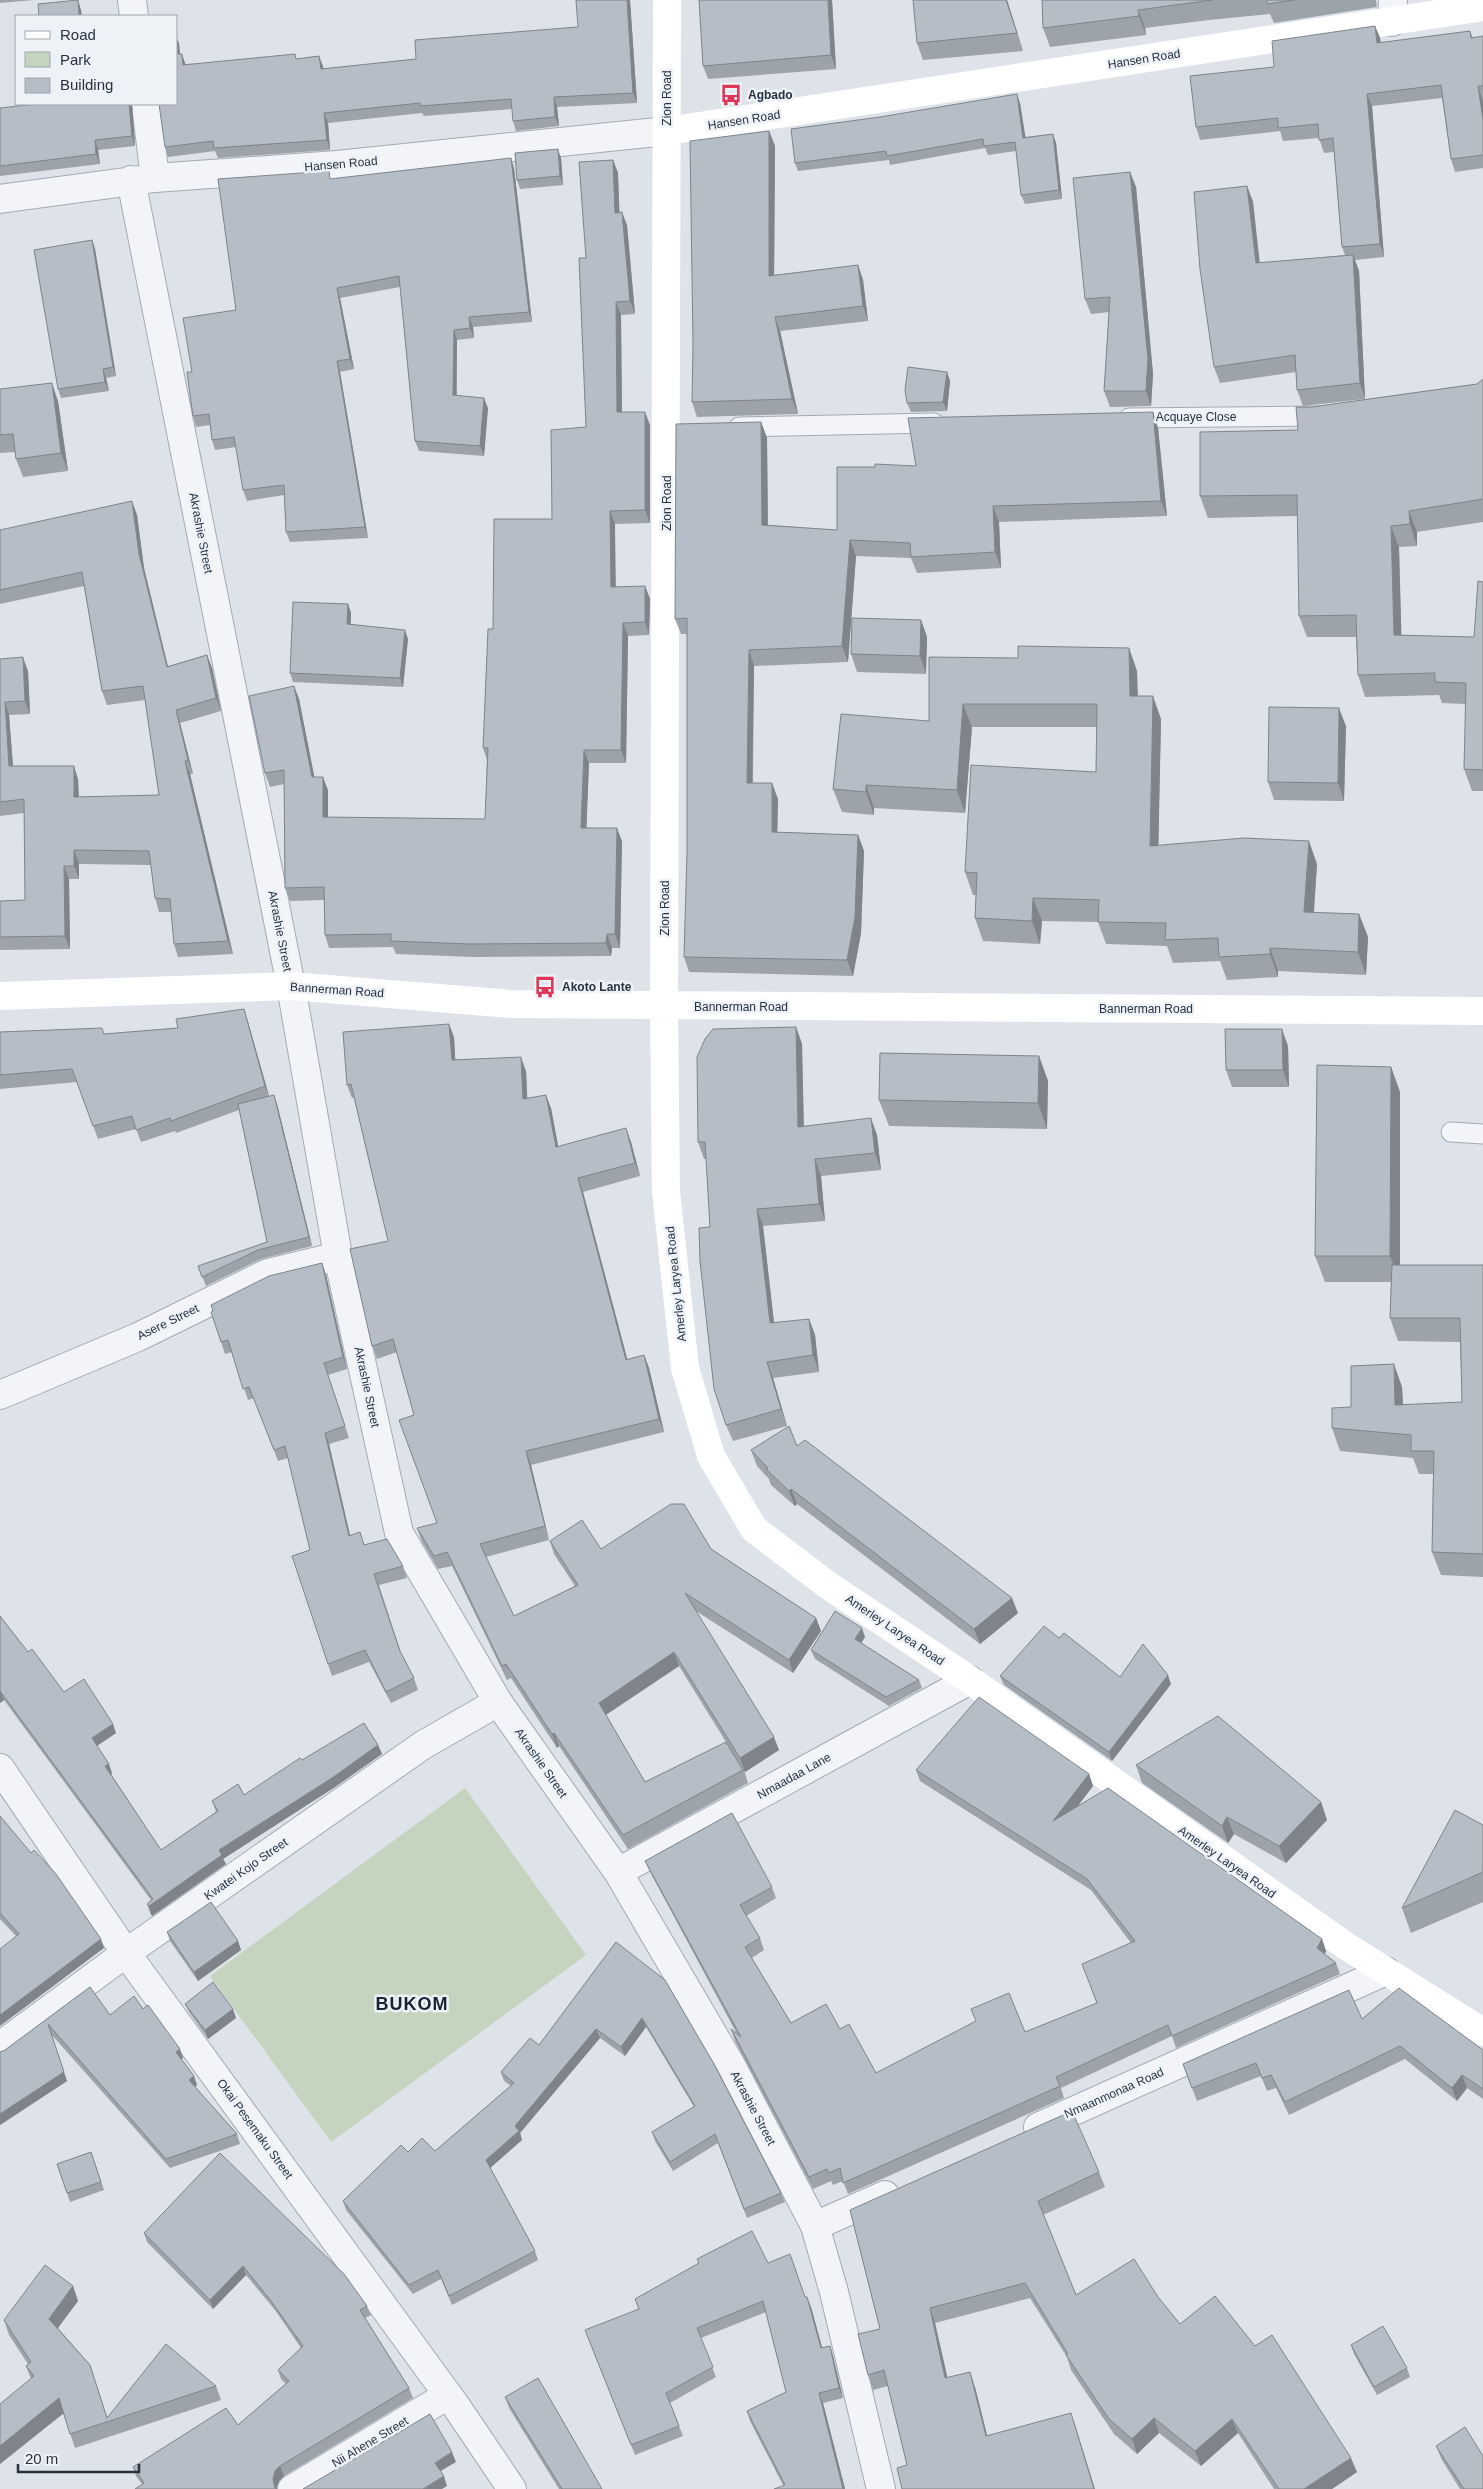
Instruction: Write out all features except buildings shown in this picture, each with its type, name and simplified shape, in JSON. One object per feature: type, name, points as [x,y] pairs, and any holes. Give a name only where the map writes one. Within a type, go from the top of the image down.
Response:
[{"type":"street","points":[[132,0],[134,15]]},
{"type":"street","name":"Zion Road","points":[[664,1007],[677,429],[667,131],[667,0]]},
{"type":"street","name":"Hansen Road","points":[[0,199],[143,179],[337,165],[667,131],[1392,11],[1483,7]]},
{"type":"street","name":"Akrashie Street","points":[[146,105],[143,179],[291,986],[338,1256],[399,1533],[498,1702],[618,1872],[730,2065],[815,2226],[834,2292],[881,2489]]},
{"type":"street","name":"Bannerman Road","points":[[0,996],[291,986],[512,1004],[664,1007],[1483,1011]]},
{"type":"street","name":"Amerley Laryea Road","points":[[664,1007],[666,1191],[685,1368],[711,1456],[754,1529],[829,1586],[970,1680],[1343,1944],[1483,2032]]},
{"type":"street","name":"Asere Street","points":[[0,1395],[138,1336],[268,1273],[338,1256]]},
{"type":"street","name":"Nmaadaa Lane","points":[[618,1872],[970,1680]]},
{"type":"street","name":"Kwatei Kojo Street","points":[[0,2046],[126,1953],[423,1745],[498,1702]]},
{"type":"street","name":"Okai Pesemaku Street","points":[[0,1768],[126,1953],[448,2395],[512,2489]]},
{"type":"street","name":"Nmaanmonaa Road","points":[[1016,2137],[1386,1971]]},
{"type":"street","points":[[815,2226],[906,2186]]},
{"type":"street","name":"Nii Ahene Street","points":[[292,2489],[448,2395]]},
{"type":"lane","name":"Acquaye Close","points":[[1110,418],[1318,416],[1338,414]]},
{"type":"lane","points":[[717,428],[953,422]]},
{"type":"lane","points":[[1451,1132],[1483,1134]]},
{"type":"green space","points":[[465,1788],[586,1955],[331,2142],[210,1976]]},
{"type":"place","name":"Agbado","points":[[731,95]]},
{"type":"place","name":"Akoto Lante","points":[[545,987]]},
{"type":"district","name":"BUKOM","points":[[412,2004]]}]
